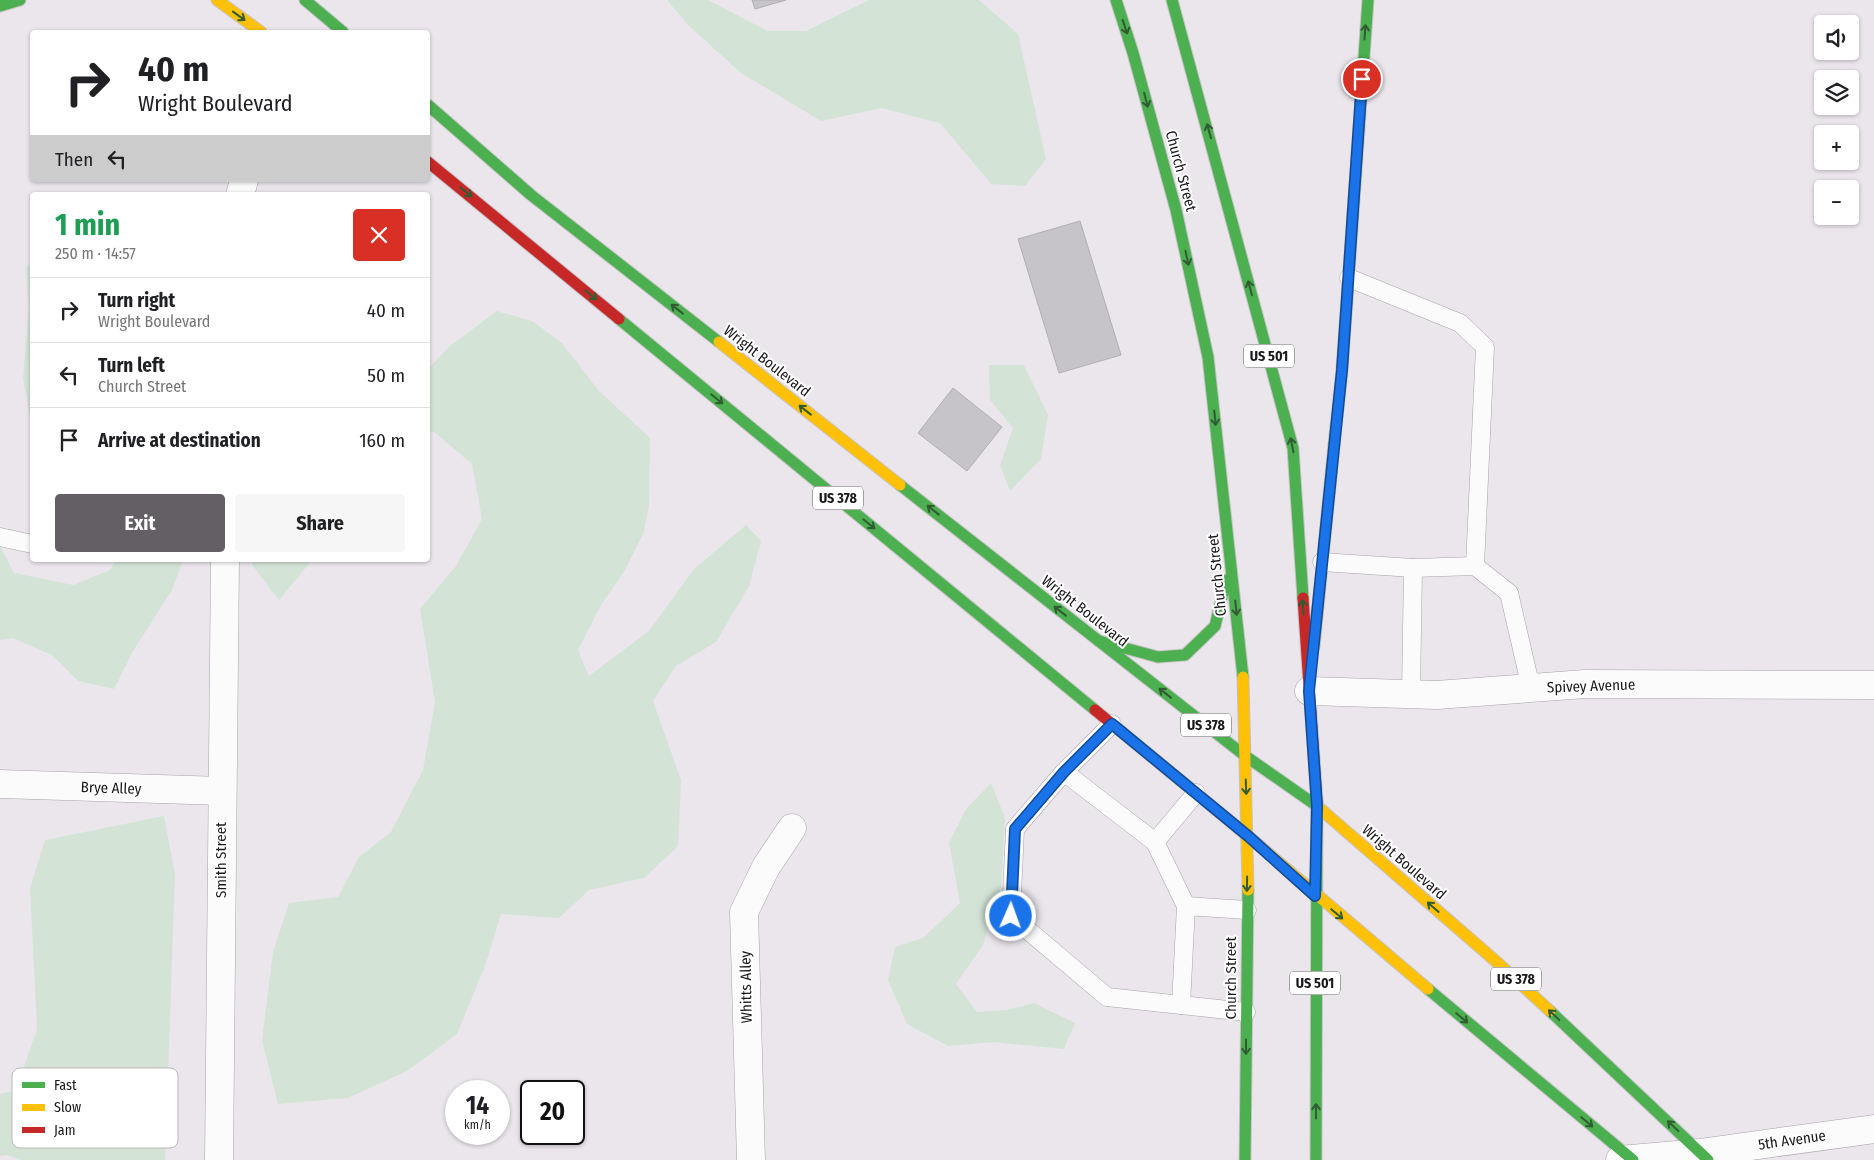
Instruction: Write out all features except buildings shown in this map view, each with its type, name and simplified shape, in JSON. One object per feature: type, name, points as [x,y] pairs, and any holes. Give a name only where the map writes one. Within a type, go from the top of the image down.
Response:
[{"type":"main road","points":[[0,6],[20,0]]},
{"type":"main road","points":[[217,0],[258,30]]},
{"type":"main road","points":[[306,0],[341,30]]},
{"type":"main road","points":[[322,0],[328,19]]},
{"type":"main road","name":"Church Street","points":[[1116,0],[1134,54],[1176,210],[1208,357],[1231,559],[1243,676],[1248,836],[1245,1160]]},
{"type":"main road","name":"US 501","points":[[1172,0],[1293,448],[1317,806],[1315,896],[1316,1160]]},
{"type":"main road","points":[[1309,691],[1342,370],[1368,0]]},
{"type":"main road","name":"Wright Boulevard","points":[[430,107],[531,195],[1244,755],[1317,806],[1499,964],[1704,1156]]},
{"type":"main road","name":"US 378","points":[[430,164],[1248,836],[1315,896],[1628,1160]]},
{"type":"main road","points":[[1099,641],[1158,656],[1185,655],[1215,626],[1231,559]]},
{"type":"street","name":"Smith Street","points":[[219,1160],[225,562]]},
{"type":"street","name":"Spivey Avenue","points":[[1309,691],[1437,695],[1585,684],[1874,685]]},
{"type":"street","name":"Brye Alley","points":[[0,784],[222,791]]},
{"type":"street","name":"Whitts Alley","points":[[750,1160],[744,912],[766,867],[792,828]]},
{"type":"street","name":"5th Avenue","points":[[1628,1160],[1704,1156],[1874,1129]]},
{"type":"lane","points":[[1349,278],[1460,323],[1485,347],[1475,566]]},
{"type":"lane","points":[[0,537],[30,544]]},
{"type":"lane","points":[[1322,562],[1413,568],[1475,566],[1509,593],[1531,688]]},
{"type":"lane","points":[[1411,694],[1413,568]]},
{"type":"lane","points":[[1112,724],[1064,772],[1015,829],[1011,916],[1107,997],[1246,1012]]},
{"type":"lane","points":[[1064,772],[1155,842],[1186,906],[1181,1005]]},
{"type":"lane","points":[[1155,842],[1196,793]]},
{"type":"lane","points":[[1186,906],[1247,910]]},
{"type":"green space","points":[[667,0],[708,0],[768,31],[806,31],[869,0],[979,0],[1018,34],[1046,159],[1025,186],[991,184],[940,123],[882,108],[821,121],[741,73],[688,25]]},
{"type":"green space","points":[[30,265],[30,416],[23,379],[29,306],[26,267]]},
{"type":"green space","points":[[497,311],[532,321],[562,343],[599,391],[650,438],[649,505],[644,532],[625,570],[601,605],[578,650],[589,676],[649,631],[694,569],[746,525],[761,541],[749,586],[716,642],[676,666],[653,701],[681,780],[678,846],[644,878],[589,890],[559,918],[501,914],[485,966],[457,1034],[407,1071],[348,1098],[278,1104],[262,1040],[273,952],[289,903],[338,897],[359,857],[391,832],[423,770],[435,702],[420,609],[456,566],[482,519],[472,464],[434,432],[430,432],[430,367],[450,346]]},
{"type":"green space","points":[[989,365],[1024,365],[1048,415],[1041,459],[1010,491],[1000,465],[1013,428],[990,400]]},
{"type":"green space","points":[[0,546],[14,573],[73,585],[110,570],[115,562],[182,562],[172,590],[133,651],[114,689],[78,681],[52,655],[13,638],[0,640]]},
{"type":"green space","points":[[253,562],[310,562],[279,600],[252,565]]},
{"type":"green space","points":[[991,783],[1005,818],[1001,886],[983,945],[956,984],[977,1012],[1006,1010],[1034,1003],[1075,1023],[1064,1049],[994,1042],[948,1046],[907,1024],[888,980],[895,947],[923,938],[960,903],[949,843],[966,809]]},
{"type":"green space","points":[[164,816],[175,874],[168,1068],[24,1068],[37,1029],[30,888],[45,840]]},
{"type":"green space","points":[[12,1091],[12,1148],[165,1148],[165,1160],[21,1160],[7,1155],[0,1156],[0,1094]]},
{"type":"traffic: fast","points":[[0,6],[20,0]]},
{"type":"traffic: fast","points":[[305,0],[341,30]]},
{"type":"traffic: fast","points":[[1116,0],[1133,53],[1176,210],[1208,357],[1243,677]]},
{"type":"traffic: fast","points":[[1172,0],[1293,448],[1303,598]]},
{"type":"traffic: fast","points":[[1334,445],[1342,370],[1368,0]]},
{"type":"traffic: fast","points":[[430,107],[531,195],[719,342]]},
{"type":"traffic: fast","points":[[619,319],[1095,710]]},
{"type":"traffic: fast","points":[[900,485],[1244,755],[1317,806]]},
{"type":"traffic: fast","points":[[1099,641],[1158,657],[1185,655],[1215,626],[1226,580]]},
{"type":"traffic: fast","points":[[1316,1160],[1317,802]]},
{"type":"traffic: fast","points":[[1245,1160],[1248,890]]},
{"type":"traffic: fast","points":[[1428,989],[1633,1160]]},
{"type":"traffic: fast","points":[[1550,1011],[1708,1160]]},
{"type":"traffic: slow","points":[[217,0],[258,30]]},
{"type":"traffic: slow","points":[[719,342],[900,485]]},
{"type":"traffic: slow","points":[[1314,647],[1334,445]]},
{"type":"traffic: slow","points":[[1243,677],[1248,890]]},
{"type":"traffic: slow","points":[[1317,806],[1499,964],[1550,1011]]},
{"type":"traffic: slow","points":[[1248,836],[1428,989]]},
{"type":"traffic: jam","points":[[430,164],[619,319]]},
{"type":"traffic: jam","points":[[1303,598],[1317,802]]},
{"type":"traffic: jam","points":[[1095,710],[1248,836]]},
{"type":"route","points":[[1011,916],[1015,829],[1064,772],[1112,724],[1248,836],[1315,896],[1317,806],[1309,691],[1342,370],[1362,79]]}]
